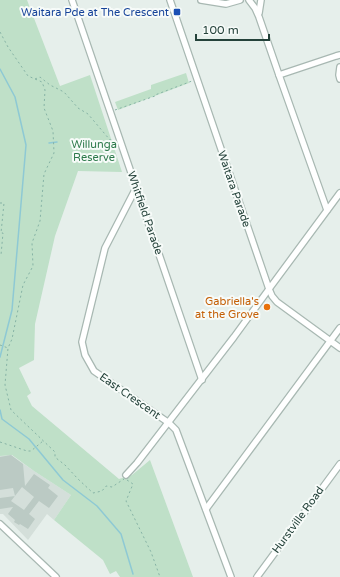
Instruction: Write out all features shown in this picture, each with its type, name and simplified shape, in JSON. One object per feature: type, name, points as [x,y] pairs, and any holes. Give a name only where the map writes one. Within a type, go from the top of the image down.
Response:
[{"type":"street","name":"Whitfield Parade","points":[[72,0],[202,380]]},
{"type":"street","name":"Waitara Parade","points":[[170,0],[196,80],[272,296],[277,302],[340,348]]},
{"type":"street","points":[[201,0],[226,4],[240,0]]},
{"type":"street","points":[[249,0],[259,17],[327,210]]},
{"type":"street","points":[[259,17],[261,0]]},
{"type":"street","points":[[279,76],[340,55]]},
{"type":"street","points":[[340,66],[340,79]]},
{"type":"street","name":"East Crescent","points":[[136,188],[105,248],[82,342],[85,355],[94,371],[169,423],[176,430],[231,577]]},
{"type":"street","points":[[126,475],[202,380],[340,192]]},
{"type":"street","points":[[206,509],[340,328]]},
{"type":"street","name":"Hurstville Road","points":[[257,577],[340,464]]},
{"type":"street","points":[[0,524],[56,577]]},
{"type":"path","points":[[0,32],[8,47],[28,76],[42,82],[46,90],[44,108],[53,131],[54,153],[44,174],[40,221],[32,243],[33,266],[23,286],[12,339],[8,348],[6,385],[11,410],[55,452],[55,457],[93,493],[102,491],[106,486],[112,487],[125,479],[133,484],[126,501],[151,552],[160,577]]},
{"type":"path","points":[[34,79],[40,77],[50,85],[64,92],[78,108],[88,114],[110,140],[114,138]]},
{"type":"path","points":[[111,111],[196,80]]},
{"type":"path","points":[[0,203],[4,203],[1,233],[3,233],[0,255]]},
{"type":"path","points":[[0,346],[8,348]]},
{"type":"path","points":[[0,442],[31,451],[43,440]]},
{"type":"shaded area","points":[[11,455],[71,495],[54,520],[47,514],[28,540],[3,514],[0,514],[0,456]]},
{"type":"green space","name":"Willunga Reserve","points":[[0,0],[27,0],[60,86],[90,75],[122,172],[78,171],[55,236],[35,324],[34,360],[19,368],[31,393],[27,396],[32,406],[119,479],[132,475],[150,460],[193,577],[120,577],[116,571],[110,574],[103,560],[54,520],[71,495],[12,455],[0,456]]},
{"type":"green space","points":[[186,73],[189,83],[118,110],[115,102],[151,89],[151,85]]},
{"type":"building","points":[[11,455],[23,464],[25,486],[34,474],[50,485],[48,488],[58,496],[49,508],[39,501],[29,514],[35,519],[28,529],[14,522],[15,520],[8,514],[13,507],[0,509],[0,498],[15,496],[13,488],[0,490],[0,457]],"holes":[[[22,487],[34,497],[24,510],[11,501]]]},
{"type":"waterway","points":[[0,69],[15,97],[26,145],[12,310],[0,357]]},
{"type":"waterway","points":[[49,143],[57,142]]},
{"type":"waterway","points":[[0,410],[2,419],[29,439],[63,480],[97,506],[121,534],[133,574]]},
{"type":"place","name":"Waitara Pde at The Crescent","points":[[177,12]]},
{"type":"place","name":"Gabriella's at the Grove","points":[[267,307]]}]
